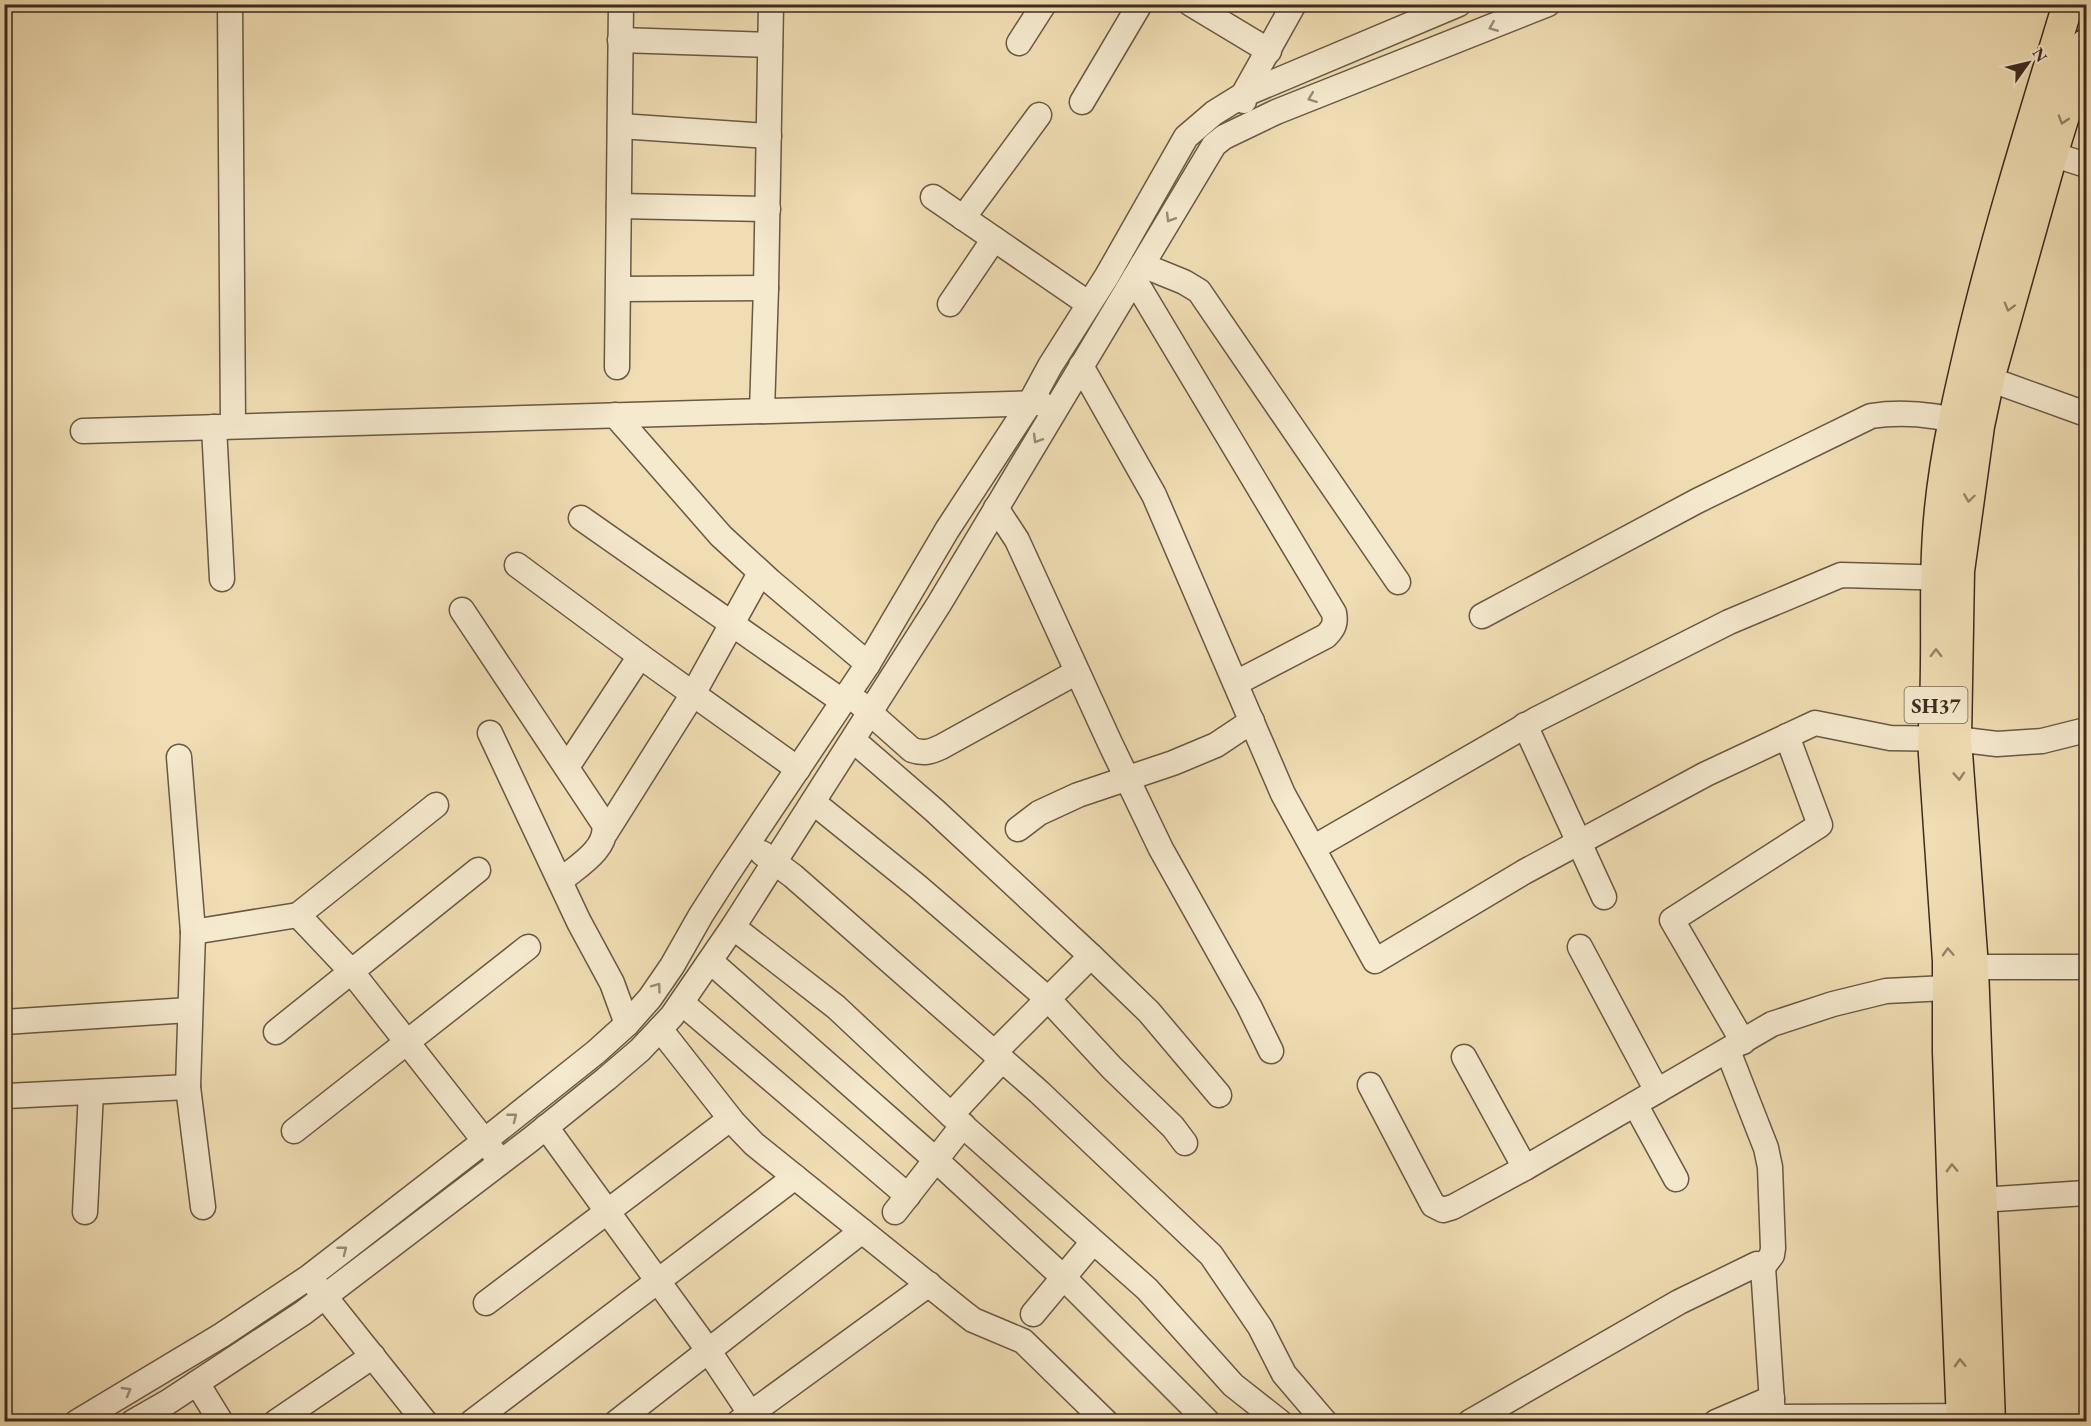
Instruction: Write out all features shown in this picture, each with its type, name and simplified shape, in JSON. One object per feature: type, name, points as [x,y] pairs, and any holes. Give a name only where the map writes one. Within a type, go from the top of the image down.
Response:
[{"type":"main road","name":"SH37","points":[[1966,423],[1989,379],[2068,4]]},
{"type":"main road","name":"SH37","points":[[1976,1419],[1967,1201],[1965,980],[1948,961],[1945,740],[1936,706],[1948,577],[1940,509],[1966,423],[1988,276],[2039,150],[2086,44]]},
{"type":"street","points":[[222,579],[230,4]]},
{"type":"street","points":[[617,367],[621,4]]},
{"type":"street","points":[[762,411],[771,4]]},
{"type":"street","points":[[1019,43],[1044,4]]},
{"type":"street","points":[[1083,102],[1140,4]]},
{"type":"street","points":[[1191,4],[1269,51]]},
{"type":"street","points":[[1245,127],[1243,95],[1294,4]]},
{"type":"street","points":[[77,1422],[222,1335],[309,1277],[596,1052],[627,1024],[650,998],[672,966],[701,915],[748,842],[868,664],[947,530],[1030,403],[1050,366],[1107,276],[1186,137],[1214,113],[1243,95],[1459,4]]},
{"type":"street","points":[[133,1422],[303,1313],[501,1162],[640,1050],[682,1003],[939,604],[1211,148],[1224,137],[1276,112],[1548,4]]},
{"type":"street","points":[[620,40],[770,45]]},
{"type":"street","points":[[963,218],[1039,115]]},
{"type":"street","points":[[620,126],[769,136]]},
{"type":"street","points":[[2039,150],[2086,165]]},
{"type":"street","points":[[933,197],[1089,304]]},
{"type":"street","points":[[619,206],[768,208]]},
{"type":"street","points":[[950,304],[994,239]]},
{"type":"street","points":[[1138,272],[1184,282],[1198,291],[1398,582]]},
{"type":"street","points":[[1138,272],[1334,613],[1336,622],[1326,636],[1236,683]]},
{"type":"street","points":[[619,289],[766,288]]},
{"type":"street","points":[[1081,366],[1154,495],[1283,794],[1375,961],[1579,842],[1707,774],[1815,723],[1890,738],[1997,744],[2042,741],[2086,730]]},
{"type":"street","points":[[1989,379],[2086,414]]},
{"type":"street","points":[[83,431],[1059,403]]},
{"type":"street","points":[[1482,616],[1697,501],[1871,416],[1911,413],[1966,423]]},
{"type":"street","points":[[615,415],[721,536],[760,573],[868,664]]},
{"type":"street","points":[[996,508],[1017,540],[1161,849],[1249,1006],[1271,1051]]},
{"type":"street","points":[[581,518],[731,623],[870,713],[912,750],[921,753],[931,752],[1077,672]]},
{"type":"street","points":[[517,565],[798,769]]},
{"type":"street","points":[[560,881],[598,848],[693,694],[760,573]]},
{"type":"street","points":[[1313,848],[1526,725],[1729,622],[1841,575],[1948,577]]},
{"type":"street","points":[[462,610],[604,824],[606,832]]},
{"type":"street","points":[[567,767],[640,656]]},
{"type":"street","points":[[1018,829],[1039,813],[1078,795],[1173,764],[1216,745],[1252,721]]},
{"type":"street","points":[[1526,725],[1604,897]]},
{"type":"street","points":[[490,733],[579,922],[612,983],[627,1024]]},
{"type":"street","points":[[1773,1412],[1762,1267],[1772,1255],[1773,1248],[1770,1167],[1736,1046],[1672,920],[1820,825],[1786,736]]},
{"type":"street","points":[[853,740],[934,810],[1149,1012],[1219,1095]]},
{"type":"street","points":[[179,757],[193,932],[188,1087],[202,1207]]},
{"type":"street","points":[[813,802],[917,886],[1048,999],[1112,1068],[1173,1127],[1185,1143]]},
{"type":"street","points":[[193,932],[298,915],[436,805]]},
{"type":"street","points":[[748,842],[794,876],[1039,1092],[1211,1255],[1260,1326],[1284,1374],[1325,1422]]},
{"type":"street","points":[[276,1032],[478,870]]},
{"type":"street","points":[[298,915],[351,971],[501,1162]]},
{"type":"street","points":[[733,927],[836,1007],[957,1120],[1147,1289],[1233,1385],[1280,1422]]},
{"type":"street","points":[[294,1131],[528,946]]},
{"type":"street","points":[[1580,947],[1657,1091]]},
{"type":"street","points":[[682,1003],[902,1204],[936,1160],[957,1120],[998,1057],[1048,999],[1091,956]]},
{"type":"street","points":[[710,962],[936,1160],[1064,1278],[1208,1422]]},
{"type":"street","points":[[1370,1085],[1433,1205],[1443,1210],[1453,1207],[1525,1168],[1772,1024],[1833,1004],[1886,991],[2086,967]]},
{"type":"street","points":[[4,1022],[189,1010]]},
{"type":"street","points":[[660,1029],[730,1119],[754,1144],[973,1320],[1023,1341],[1106,1422]]},
{"type":"street","points":[[1464,1058],[1525,1168]]},
{"type":"street","points":[[7,1096],[188,1087]]},
{"type":"street","points":[[85,1212],[91,1092]]},
{"type":"street","points":[[1635,1104],[1676,1179]]},
{"type":"street","points":[[486,1303],[730,1119]]},
{"type":"street","points":[[546,1127],[708,1350],[749,1419],[929,1284]]},
{"type":"street","points":[[472,1422],[795,1177]]},
{"type":"street","points":[[1967,1201],[2086,1193]]},
{"type":"street","points":[[617,1422],[862,1231]]},
{"type":"street","points":[[1033,1314],[1093,1242]]},
{"type":"street","points":[[1470,1422],[1679,1302],[1752,1265],[1757,1264],[1762,1267]]},
{"type":"street","points":[[309,1277],[425,1422]]},
{"type":"street","points":[[276,1422],[373,1356]]},
{"type":"street","points":[[197,1383],[221,1422]]},
{"type":"street","points":[[1716,1422],[1773,1412],[1976,1419]]}]
